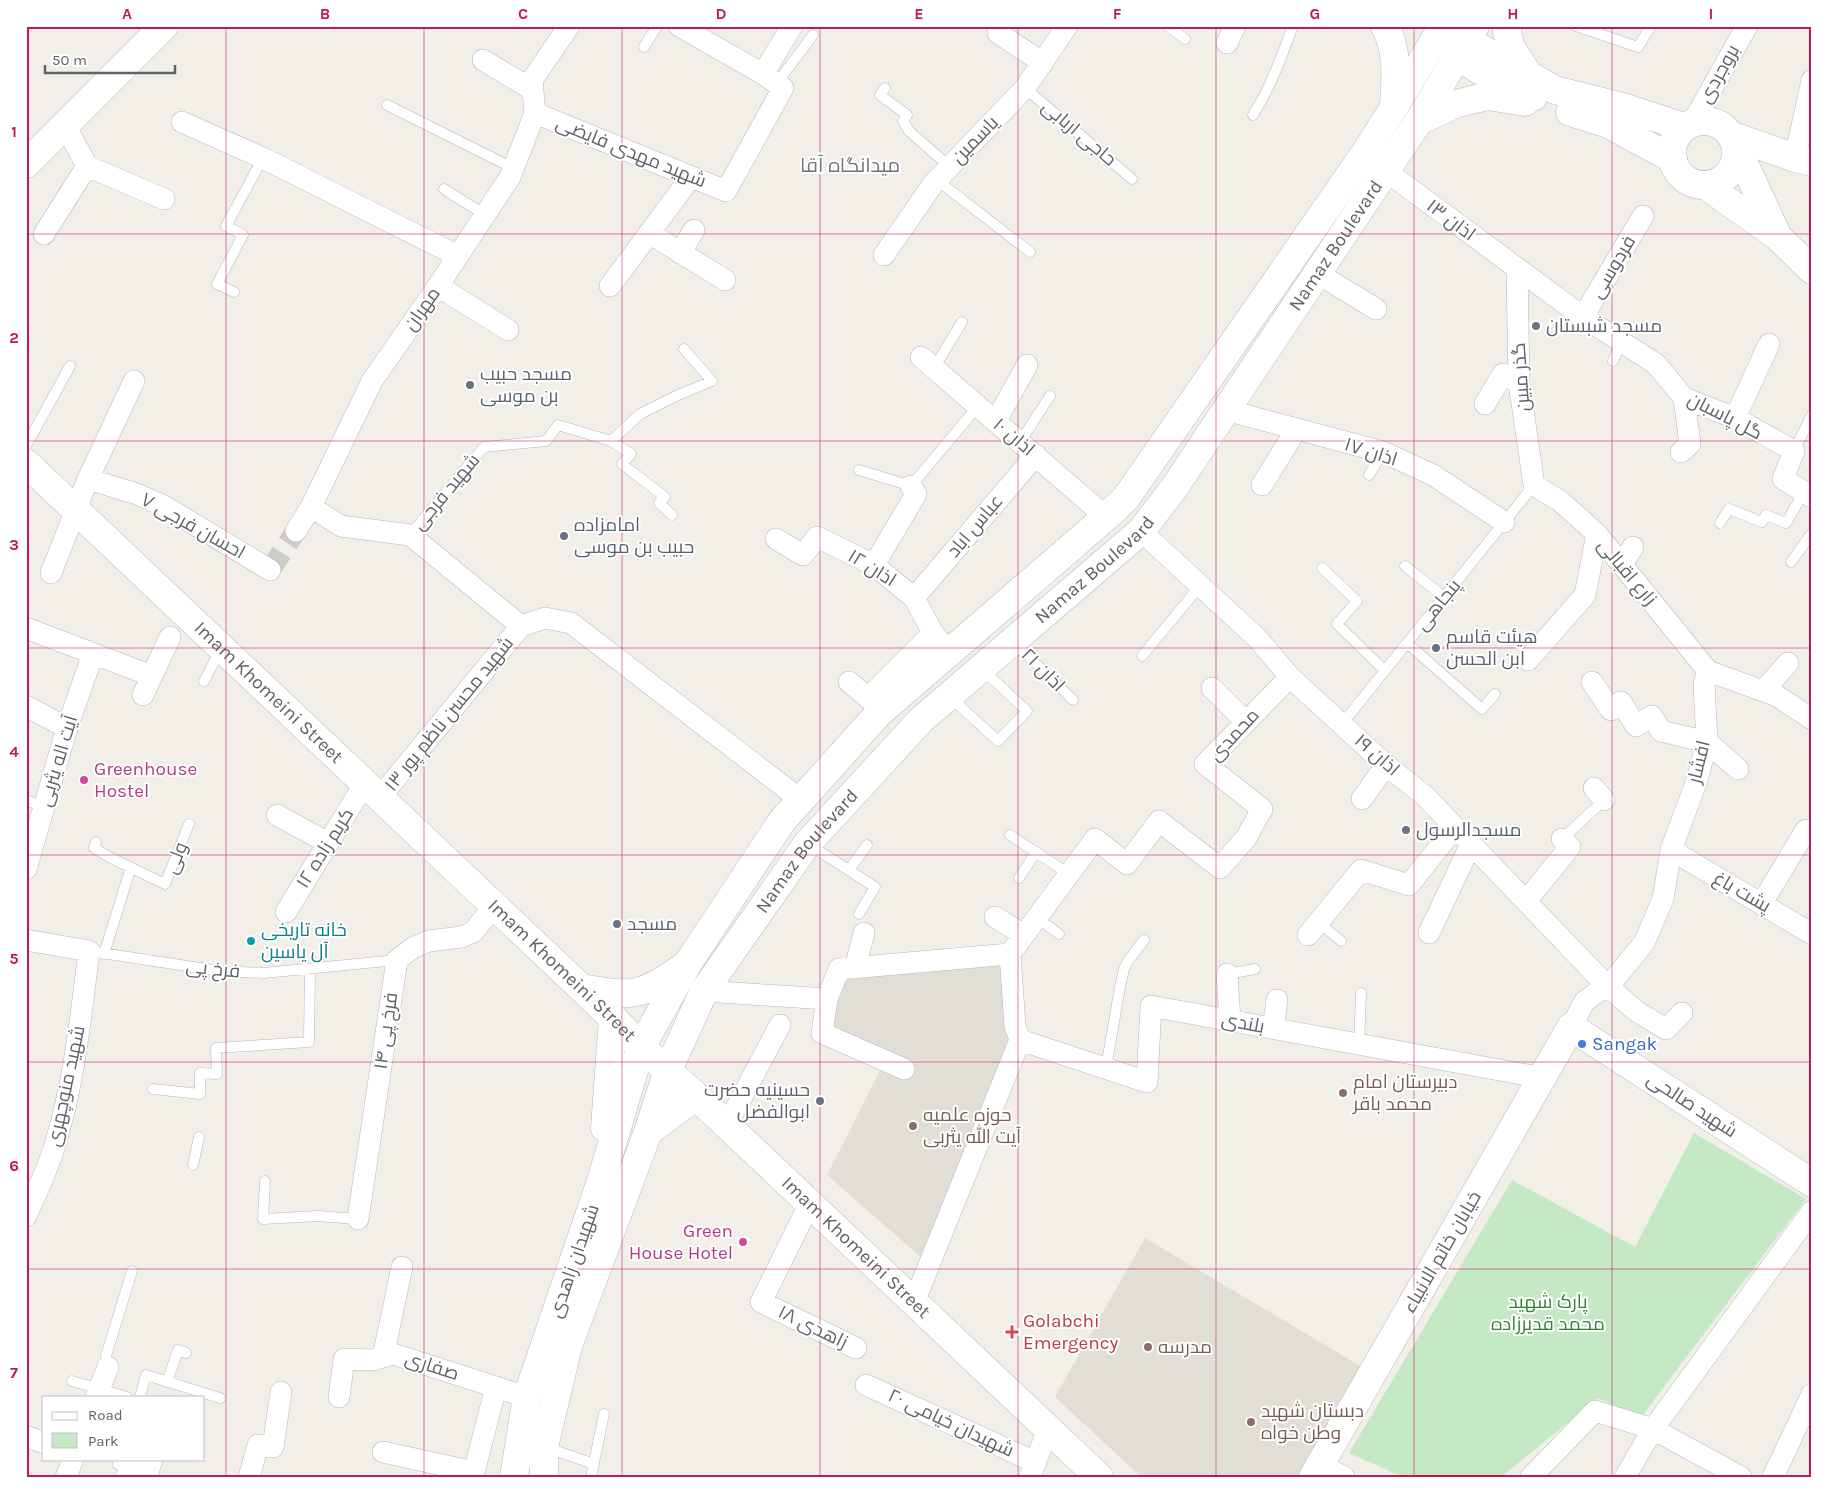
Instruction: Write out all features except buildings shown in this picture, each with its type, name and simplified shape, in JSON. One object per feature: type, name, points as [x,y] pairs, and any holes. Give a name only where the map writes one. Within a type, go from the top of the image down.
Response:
[{"type":"main road","points":[[26,164],[164,26]]},
{"type":"main road","points":[[1385,26],[1390,35],[1396,66],[1393,109]]},
{"type":"main road","points":[[1506,26],[1510,46],[1529,75]]},
{"type":"main road","points":[[1438,28],[1466,41],[1555,90],[1689,124]]},
{"type":"main road","name":"Namaz Boulevard","points":[[641,1047],[688,963],[782,821],[801,800],[875,704],[941,643],[1106,517],[1126,498],[1393,109],[1438,28]]},
{"type":"main road","points":[[1466,41],[1482,72],[1552,106],[1608,124],[1673,159]]},
{"type":"main road","name":"Namaz Boulevard","points":[[668,1070],[704,991],[732,954],[807,844],[921,720],[1141,531],[1174,488],[1386,171],[1419,121],[1466,41]]},
{"type":"main road","points":[[1419,121],[1455,104],[1488,96],[1552,106]]},
{"type":"main road","points":[[1734,141],[1736,161],[1730,173],[1718,182],[1704,185],[1697,184],[1684,178],[1675,166],[1673,159],[1674,141],[1678,133],[1689,124],[1702,120],[1711,120],[1727,129],[1734,141],[1777,236]]},
{"type":"main road","points":[[1734,141],[1803,160]]},
{"type":"main road","points":[[1704,185],[1777,236],[1812,270]]},
{"type":"main road","name":"Imam Khomeini Street","points":[[26,462],[495,905],[641,1047],[727,1125],[1099,1477]]},
{"type":"main road","points":[[707,934],[732,954]]},
{"type":"main road","points":[[582,988],[621,994],[637,992],[654,987],[688,963]]},
{"type":"main road","points":[[612,1188],[613,1018]]},
{"type":"main road","name":"خیابان خاتم الانبیاء","points":[[1317,1471],[1571,1027]]},
{"type":"main road","name":"شهید صالحی","points":[[1571,1027],[1812,1183]]},
{"type":"main road","name":"شهیدان زاهدی","points":[[544,1477],[544,1447],[568,1346],[612,1188],[641,1047]]},
{"type":"main road","name":"شهیدان زاهدی","points":[[514,1477],[527,1397],[612,1188],[648,1132],[668,1070]]},
{"type":"main road","points":[[648,1132],[696,1096]]},
{"type":"street","points":[[535,113],[532,80],[569,26]]},
{"type":"street","points":[[679,26],[770,79],[792,26]]},
{"type":"street","name":"یاسمین","points":[[884,255],[943,173],[1025,88],[1067,26]]},
{"type":"street","name":"بروجردی","points":[[1689,124],[1746,26]]},
{"type":"street","points":[[998,33],[1043,63]]},
{"type":"street","points":[[483,60],[533,90]]},
{"type":"street","name":"شهید مهدی فایضی","points":[[535,113],[726,191],[783,88],[770,79]]},
{"type":"street","points":[[1803,160],[1812,80]]},
{"type":"street","name":"مهران","points":[[296,530],[311,506],[372,381],[510,177],[535,113]]},
{"type":"street","points":[[182,122],[264,158],[458,256]]},
{"type":"street","points":[[65,125],[86,166],[164,199]]},
{"type":"street","points":[[44,234],[86,166]]},
{"type":"street","name":"اذان ۱۳","points":[[1386,171],[1517,269]]},
{"type":"street","points":[[610,286],[691,177]]},
{"type":"street","name":"فردوسی","points":[[1583,317],[1643,216]]},
{"type":"street","points":[[680,253],[694,230]]},
{"type":"street","points":[[649,233],[725,280]]},
{"type":"street","name":"گل پاسبان","points":[[1517,269],[1583,317],[1617,351],[1656,364],[1684,398],[1735,418],[1794,451]]},
{"type":"street","name":"گذر مبین","points":[[1517,269],[1519,383],[1534,485]]},
{"type":"street","points":[[1317,273],[1376,309]]},
{"type":"street","points":[[438,286],[508,330]]},
{"type":"street","points":[[1735,418],[1769,344]]},
{"type":"street","name":"اذان ۱۰","points":[[928,363],[1106,517]]},
{"type":"street","points":[[996,421],[1027,365]]},
{"type":"street","points":[[1484,404],[1503,374],[1519,383]]},
{"type":"street","points":[[51,573],[88,479],[134,381]]},
{"type":"street","points":[[1681,452],[1690,444],[1684,398]]},
{"type":"street","name":"اذان ۱۷","points":[[1226,410],[1383,452],[1433,475],[1504,522]]},
{"type":"street","points":[[1262,485],[1296,430]]},
{"type":"street","name":"عباس اباد","points":[[914,598],[1028,448]]},
{"type":"street","points":[[1794,451],[1783,479],[1808,494]]},
{"type":"street","name":"احسان فرجی ۷","points":[[88,479],[137,494],[164,506],[270,570]]},
{"type":"street","name":"زارع اقبالی","points":[[1534,485],[1560,501],[1597,534],[1628,555],[1708,671]]},
{"type":"street","points":[[874,565],[916,494],[911,486]]},
{"type":"street","points":[[311,506],[341,526],[410,535]]},
{"type":"street","name":"اذان ۱۹","points":[[1141,531],[1257,638],[1290,677],[1386,765],[1425,796],[1607,986],[1636,1011],[1666,1029],[1682,1013]]},
{"type":"street","points":[[1528,660],[1585,595],[1597,534]]},
{"type":"street","name":"شهید محسن ناظم پور ۱۳","points":[[373,790],[521,626],[410,535]]},
{"type":"street","name":"اذان ۱۲","points":[[776,539],[803,555],[817,537],[874,565],[914,598],[941,643]]},
{"type":"street","points":[[521,626],[545,618],[571,623],[801,800]]},
{"type":"street","points":[[26,628],[152,676]]},
{"type":"street","points":[[143,695],[170,637]]},
{"type":"street","name":"آیت اله یثربی","points":[[26,869],[35,804],[67,728],[93,654]]},
{"type":"street","points":[[1763,691],[1788,663]]},
{"type":"street","points":[[1708,671],[1777,696],[1812,719]]},
{"type":"street","name":"افشار","points":[[1571,1027],[1585,1000],[1607,986],[1644,943],[1663,899],[1671,850],[1697,780],[1707,742],[1704,683],[1708,671]]},
{"type":"street","name":"محمدی","points":[[1069,874],[1095,838],[1127,864],[1159,821],[1220,868],[1246,838],[1262,808],[1205,764],[1290,677]]},
{"type":"street","points":[[849,682],[875,704]]},
{"type":"street","points":[[1592,682],[1611,710],[1622,702],[1636,726],[1652,716],[1662,731],[1707,742],[1738,769]]},
{"type":"street","points":[[1212,688],[1246,722]]},
{"type":"street","points":[[26,706],[67,728]]},
{"type":"street","points":[[1362,799],[1386,765]]},
{"type":"street","name":"کریم زاده ۱۲","points":[[286,912],[328,843],[373,790]]},
{"type":"street","points":[[277,815],[328,843]]},
{"type":"street","points":[[1313,929],[1361,870],[1408,885],[1455,827]]},
{"type":"street","points":[[1762,903],[1806,830]]},
{"type":"street","points":[[1526,901],[1570,847],[1562,839]]},
{"type":"street","points":[[1429,932],[1471,844]]},
{"type":"street","name":"پشت باغ","points":[[1671,850],[1812,934]]},
{"type":"street","points":[[914,1302],[1020,1040],[1014,1026],[1010,954],[1069,874]]},
{"type":"street","points":[[397,960],[414,947],[429,941],[462,937],[473,932],[495,905]]},
{"type":"street","points":[[995,917],[1024,935]]},
{"type":"street","points":[[855,968],[862,923]]},
{"type":"street","points":[[26,940],[96,953]]},
{"type":"street","name":"شهید منوچهری","points":[[26,1216],[57,1139],[62,1121],[96,953]]},
{"type":"street","points":[[904,1069],[822,1033],[827,998],[839,969],[1010,954]]},
{"type":"street","name":"فرخ پی ۱۴","points":[[358,1219],[397,960]]},
{"type":"street","points":[[1227,974],[1230,1020]]},
{"type":"street","points":[[704,991],[827,998]]},
{"type":"street","points":[[1273,1028],[1277,1000]]},
{"type":"street","name":"بلندی","points":[[1020,1040],[1148,1082],[1151,1006],[1543,1078]]},
{"type":"street","points":[[727,1125],[780,1025]]},
{"type":"street","name":"زاهدی ۱۸","points":[[810,1203],[761,1302],[856,1348]]},
{"type":"street","points":[[1625,1477],[1653,1429],[1812,1211]]},
{"type":"street","points":[[383,1357],[402,1267]]},
{"type":"street","name":"صفاری","points":[[339,1397],[344,1359],[373,1360],[393,1354],[527,1397]]},
{"type":"street","points":[[98,1392],[108,1367]]},
{"type":"street","name":"شهیدان خیامی ۲۰","points":[[866,1385],[1032,1469]]},
{"type":"street","points":[[383,1452],[474,1472],[496,1387]]},
{"type":"street","points":[[249,1477],[258,1445],[273,1447],[281,1392]]},
{"type":"street","points":[[1773,1477],[1812,1394]]},
{"type":"street","points":[[1531,1477],[1595,1411],[1653,1429],[1738,1476]]},
{"type":"street","points":[[1032,1469],[1048,1428]]},
{"type":"street","points":[[26,1436],[42,1442]]},
{"type":"street","points":[[66,1477],[73,1460]]},
{"type":"street","points":[[125,1468],[148,1473],[152,1460]]},
{"type":"street","points":[[1317,1471],[1344,1477]]},
{"type":"lane","points":[[644,47],[657,26]]},
{"type":"lane","points":[[1168,26],[1185,39]]},
{"type":"lane","points":[[1253,115],[1264,98],[1277,70],[1292,26]]},
{"type":"lane","points":[[1576,26],[1638,47],[1651,26]]},
{"type":"lane","points":[[770,79],[813,35]]},
{"type":"lane","points":[[886,88],[880,95],[911,112],[903,121],[943,173],[1030,252]]},
{"type":"lane","name":"حاجی اربابی","points":[[1025,88],[1132,179]]},
{"type":"lane","points":[[387,106],[513,168]]},
{"type":"lane","points":[[234,292],[217,284],[243,235],[226,226],[264,158]]},
{"type":"lane","points":[[444,189],[485,215]]},
{"type":"lane","points":[[928,363],[962,322]]},
{"type":"lane","points":[[672,515],[659,503],[665,497],[622,464],[631,454],[611,441],[640,414],[712,380],[684,349]]},
{"type":"lane","points":[[26,446],[70,366]]},
{"type":"lane","points":[[1028,448],[1050,396]]},
{"type":"lane","points":[[859,470],[911,486],[978,406]]},
{"type":"lane","points":[[1794,451],[1812,415]]},
{"type":"lane","name":"شهید فرجی","points":[[410,535],[484,447],[546,440],[558,425],[611,441]]},
{"type":"lane","points":[[1368,475],[1383,452]]},
{"type":"lane","name":"پنجاهی","points":[[1342,724],[1534,485]]},
{"type":"lane","points":[[1720,523],[1729,509],[1762,522],[1766,515],[1786,523],[1808,494]]},
{"type":"lane","points":[[1791,562],[1812,533]]},
{"type":"lane","points":[[1405,566],[1444,597]]},
{"type":"lane","points":[[1322,568],[1357,601],[1337,624],[1385,671]]},
{"type":"lane","points":[[1142,656],[1200,586]]},
{"type":"lane","name":"اذان ۲۱","points":[[1013,641],[1073,700]]},
{"type":"lane","points":[[1407,643],[1482,709],[1495,694]]},
{"type":"lane","points":[[204,681],[221,647]]},
{"type":"lane","points":[[949,696],[998,741],[1026,711],[981,668]]},
{"type":"lane","points":[[1562,839],[1599,794]]},
{"type":"lane","name":"ولی","points":[[96,842],[94,848],[165,884],[189,824]]},
{"type":"lane","points":[[1010,835],[1069,874]]},
{"type":"lane","points":[[807,844],[876,887],[862,923]]},
{"type":"lane","points":[[849,870],[867,845]]},
{"type":"lane","points":[[1019,878],[1036,852]]},
{"type":"lane","name":"ولی","points":[[96,953],[132,867]]},
{"type":"lane","points":[[1036,918],[1058,934]]},
{"type":"lane","points":[[1313,929],[1341,941]]},
{"type":"lane","points":[[1106,1068],[1124,969],[1144,940]]},
{"type":"lane","name":"فرخ پی","points":[[96,953],[219,971],[264,973],[397,960]]},
{"type":"lane","points":[[153,1090],[203,1099],[200,1073],[217,1074],[216,1048],[309,1042],[310,969]]},
{"type":"lane","points":[[1227,974],[1255,969]]},
{"type":"lane","points":[[1359,1044],[1361,994]]},
{"type":"lane","points":[[193,1164],[199,1137]]},
{"type":"lane","points":[[265,1181],[263,1219],[318,1216],[358,1219]]},
{"type":"lane","points":[[108,1367],[106,1356],[132,1271]]},
{"type":"lane","points":[[166,1382],[178,1350],[186,1353]]},
{"type":"lane","points":[[140,1396],[146,1375],[220,1398]]},
{"type":"lane","points":[[72,1381],[98,1392],[121,1396]]},
{"type":"lane","points":[[591,1477],[604,1414]]},
{"type":"lane","points":[[544,1447],[594,1464]]},
{"type":"shaded area","name":"حوزه علمیه آیت الله یثربی","points":[[1003,962],[1009,1039],[922,1258],[827,1175],[882,1067],[831,1029],[833,1000],[844,976]]},
{"type":"shaded area","points":[[1145,1238],[1362,1367],[1300,1477],[1141,1477],[1055,1397]]},
{"type":"green space","name":"پارک شهید محمد قدیرزاده","points":[[1694,1133],[1806,1199],[1641,1417],[1598,1398],[1501,1477],[1403,1477],[1349,1453],[1512,1180],[1635,1247]]},
{"type":"tunnel","points":[[270,570],[296,531]]},
{"type":"place","name":"مسجد شبستان","points":[[1536,326]]},
{"type":"place","name":"مسجد حبیب بن موسی","points":[[470,385]]},
{"type":"place","name":"امامزاده حبیب بن موسی","points":[[564,536]]},
{"type":"place","name":"هیئت قاسم ابن الحسن","points":[[1436,648]]},
{"type":"place","name":"Greenhouse Hostel","points":[[84,780]]},
{"type":"place","name":"مسجدالرسول","points":[[1406,830]]},
{"type":"place","name":"مسجد","points":[[617,924]]},
{"type":"place","name":"خانه تاریخی آل یاسین","points":[[251,941]]},
{"type":"place","name":"Sangak","points":[[1582,1044]]},
{"type":"place","name":"دبیرستان امام محمد باقر","points":[[1343,1093]]},
{"type":"place","name":"حسینیه حضرت ابوالفضل","points":[[820,1101]]},
{"type":"place","name":"حوزه علمیه آیت الله یثربی","points":[[913,1126]]},
{"type":"place","name":"Green House Hotel","points":[[743,1242]]},
{"type":"place","name":"Golabchi Emergency","points":[[1012,1332]]},
{"type":"place","name":"مدرسه","points":[[1148,1347]]},
{"type":"place","name":"دبستان شهید وطن خواه","points":[[1251,1422]]},
{"type":"district","name":"میدانگاه آقا","points":[[850,165]]}]
